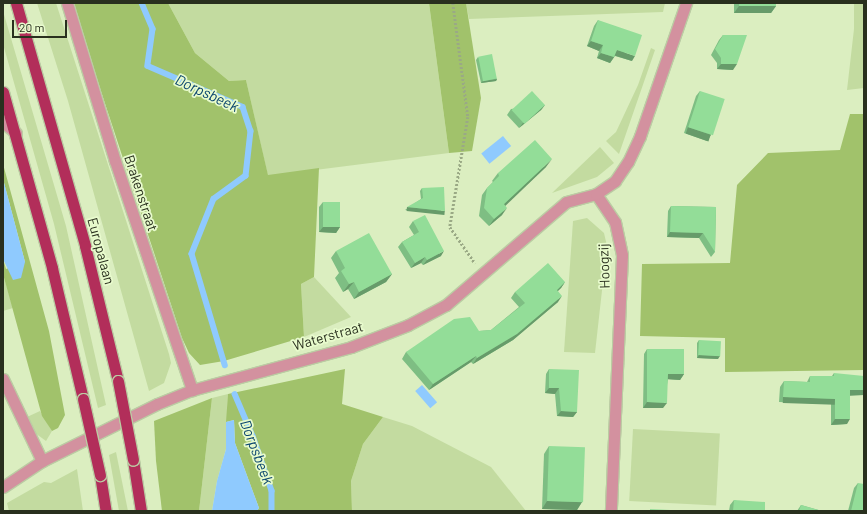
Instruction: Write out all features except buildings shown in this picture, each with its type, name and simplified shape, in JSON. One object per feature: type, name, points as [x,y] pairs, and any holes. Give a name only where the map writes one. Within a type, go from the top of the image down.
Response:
[{"type":"highway","name":"Europalaan","points":[[16,3],[85,246],[118,380],[141,511]]},
{"type":"highway","points":[[3,92],[16,133],[83,399],[100,475],[106,511]]},
{"type":"street","name":"Brakenstraat","points":[[67,3],[115,161],[192,390]]},
{"type":"street","points":[[596,194],[615,181],[631,156],[686,3]]},
{"type":"street","points":[[3,122],[16,133]]},
{"type":"street","name":"Waterstraat","points":[[3,487],[42,461],[145,409],[192,390],[351,348],[408,326],[446,305],[483,275],[566,202],[596,194]]},
{"type":"street","name":"Hoogzij","points":[[596,194],[615,222],[622,255],[612,511]]},
{"type":"street","points":[[3,378],[42,461]]},
{"type":"path","points":[[453,3],[468,117],[450,227],[483,275]]},
{"type":"green space","points":[[37,3],[56,3],[169,354],[171,363],[164,383],[149,391],[68,101]]},
{"type":"green space","points":[[72,3],[168,3],[195,53],[229,81],[246,80],[268,175],[319,168],[314,277],[301,284],[304,337],[224,361],[200,365],[189,353],[182,338]]},
{"type":"green space","points":[[168,3],[429,3],[449,153],[268,176],[246,80],[229,81],[195,53]]},
{"type":"green space","points":[[429,3],[466,3],[481,98],[472,151],[449,153]]},
{"type":"green space","points":[[466,3],[665,3],[663,12],[469,19]]},
{"type":"green space","points":[[854,3],[864,3],[864,88],[847,90],[854,29]]},
{"type":"green space","points":[[3,11],[66,226],[106,405],[98,408],[54,224],[3,44]]},
{"type":"green space","points":[[651,48],[655,50],[619,154],[606,141],[616,132],[638,85]]},
{"type":"green space","points":[[850,114],[864,114],[864,370],[725,372],[725,338],[640,336],[642,264],[730,263],[737,185],[768,153],[840,150]]},
{"type":"green space","points":[[600,147],[614,163],[597,177],[552,193]]},
{"type":"green space","points":[[3,164],[49,331],[65,415],[58,428],[52,431],[42,416],[3,274],[3,259],[6,269],[25,262],[3,179]]},
{"type":"green space","points":[[587,218],[604,233],[607,246],[595,353],[564,352],[573,221]]},
{"type":"green space","points":[[3,274],[13,308],[3,311]]},
{"type":"green space","points":[[314,277],[351,317],[304,337],[301,284]]},
{"type":"green space","points":[[345,369],[342,404],[383,417],[363,444],[351,481],[352,511],[257,511],[259,508],[235,443],[234,420],[226,422],[228,394]]},
{"type":"green space","points":[[228,394],[226,449],[217,481],[212,511],[199,511],[212,398]]},
{"type":"green space","points":[[212,398],[199,511],[162,511],[156,461],[154,421]]},
{"type":"green space","points":[[40,411],[52,431],[46,441],[35,433],[27,417]]},
{"type":"green space","points":[[383,417],[412,426],[491,467],[526,511],[352,511],[351,481],[363,444]]},
{"type":"green space","points":[[633,429],[720,434],[716,505],[629,501]]},
{"type":"green space","points":[[116,452],[128,511],[119,511],[109,455]]},
{"type":"green space","points":[[77,469],[83,511],[9,511],[7,503],[44,482],[51,483]]},
{"type":"water","points":[[503,136],[511,146],[489,164],[481,154]]},
{"type":"water","points":[[3,179],[25,262],[21,278],[13,280],[3,259]]},
{"type":"water","points":[[422,385],[437,402],[430,408],[415,391]]},
{"type":"water","points":[[234,420],[235,443],[259,508],[257,511],[212,511],[217,481],[226,449],[226,422]]},
{"type":"waterway","name":"Dorpsbeek","points":[[142,3],[153,29],[148,66],[243,107],[251,131],[246,176],[214,199],[192,254],[225,365]]},
{"type":"waterway","name":"Dorpsbeek","points":[[235,394],[253,436],[272,491],[272,511]]}]
